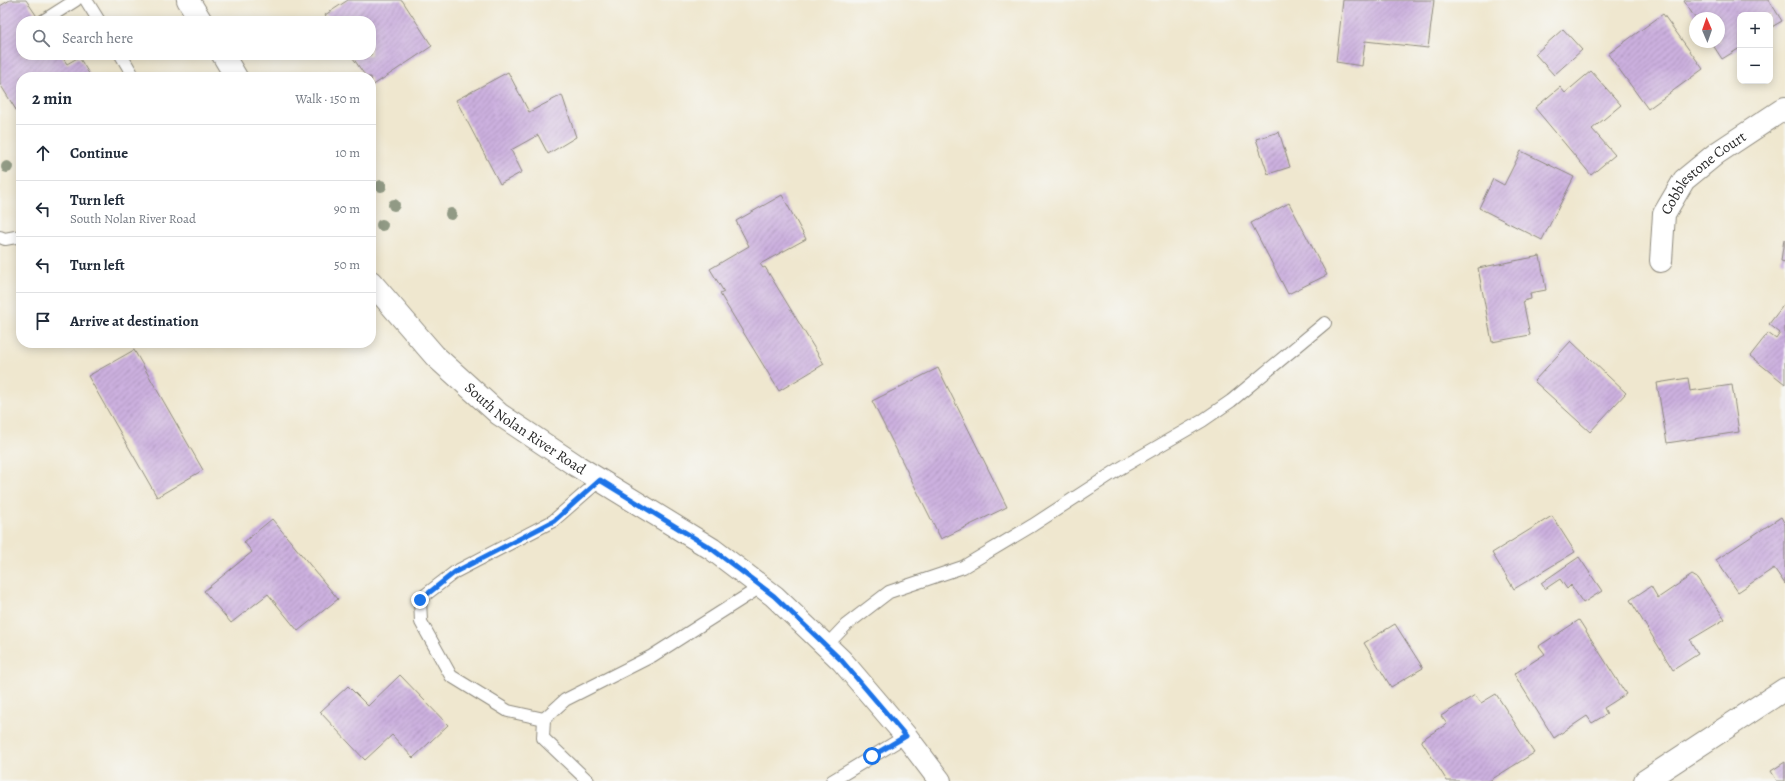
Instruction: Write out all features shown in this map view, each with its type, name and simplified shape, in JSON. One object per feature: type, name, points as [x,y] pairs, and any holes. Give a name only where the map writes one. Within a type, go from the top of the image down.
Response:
[{"type":"main road","points":[[188,0],[198,16]]},
{"type":"main road","points":[[226,60],[233,72]]},
{"type":"main road","name":"Cobblestone Court","points":[[1660,261],[1664,214],[1684,180],[1717,153],[1785,108]]},
{"type":"main road","name":"South Nolan River Road","points":[[376,288],[435,356],[499,414],[600,480],[712,549],[774,596],[842,661],[906,736],[940,781]]},
{"type":"main road","points":[[1645,781],[1785,689]]},
{"type":"lane","points":[[51,16],[76,0]]},
{"type":"lane","points":[[86,0],[96,16]]},
{"type":"lane","points":[[123,60],[131,72]]},
{"type":"lane","points":[[0,237],[5,239],[16,237]]},
{"type":"lane","points":[[826,646],[846,625],[889,592],[963,567],[1033,526],[1119,469],[1202,422],[1231,401],[1325,324]]},
{"type":"lane","points":[[544,719],[508,711],[451,676],[421,622],[420,600],[455,572],[554,521],[600,480]]},
{"type":"lane","points":[[588,781],[543,738],[544,719],[565,700],[652,656],[762,586]]},
{"type":"lane","points":[[832,781],[906,736]]},
{"type":"building","points":[[10,0],[26,0],[37,16],[16,16],[16,60],[64,60],[67,64],[74,60],[81,60],[88,72],[16,72],[16,110],[0,84],[0,6]]},
{"type":"building","points":[[348,0],[402,0],[432,46],[376,83],[376,72],[363,72],[354,60],[376,60],[376,16],[325,15]]},
{"type":"building","points":[[1343,0],[1434,0],[1428,48],[1365,41],[1362,66],[1336,62]]},
{"type":"building","points":[[1769,0],[1782,21],[1773,26],[1773,12],[1737,12],[1737,50],[1722,59],[1715,48],[1725,48],[1725,12],[1691,12],[1684,1]]},
{"type":"building","points":[[1663,14],[1703,69],[1648,109],[1608,54]]},
{"type":"building","points":[[1563,29],[1582,50],[1554,75],[1535,54]]},
{"type":"building","points":[[1591,71],[1621,105],[1592,129],[1615,155],[1591,175],[1535,108],[1560,87],[1565,93]]},
{"type":"building","points":[[508,72],[529,112],[562,95],[576,137],[548,154],[538,135],[511,150],[522,172],[500,184],[456,100]]},
{"type":"building","points":[[1279,132],[1290,167],[1268,174],[1256,139]]},
{"type":"building","points":[[1521,151],[1574,177],[1542,240],[1479,208],[1493,179],[1504,185]]},
{"type":"building","points":[[782,195],[806,239],[760,264],[763,268],[765,267],[824,364],[779,391],[720,294],[724,292],[710,269],[749,246],[736,221]]},
{"type":"building","points":[[1289,203],[1327,275],[1288,294],[1251,223]]},
{"type":"building","points":[[1785,239],[1785,262],[1781,261]]},
{"type":"building","points":[[1540,256],[1546,290],[1530,293],[1531,299],[1523,301],[1530,335],[1492,342],[1478,268]]},
{"type":"building","points":[[1785,303],[1785,384],[1750,356],[1768,333],[1776,339],[1780,333],[1769,324]]},
{"type":"building","points":[[1571,341],[1626,393],[1590,432],[1534,381]]},
{"type":"building","points":[[134,350],[203,470],[157,497],[88,376]]},
{"type":"building","points":[[938,368],[1007,507],[941,539],[872,401]]},
{"type":"building","points":[[1688,378],[1690,391],[1732,385],[1739,432],[1667,443],[1657,383]]},
{"type":"building","points":[[1552,516],[1575,552],[1514,589],[1492,553]]},
{"type":"building","points":[[1781,517],[1785,524],[1785,584],[1774,568],[1738,592],[1716,560]]},
{"type":"building","points":[[272,519],[338,599],[298,631],[268,594],[231,623],[204,591],[252,552],[244,542]]},
{"type":"building","points":[[1579,557],[1602,591],[1583,603],[1571,585],[1567,589],[1560,579],[1545,589],[1541,583]]},
{"type":"building","points":[[1692,575],[1697,578],[1725,619],[1690,640],[1698,654],[1673,670],[1630,600],[1651,586],[1658,598]]},
{"type":"building","points":[[1579,620],[1626,694],[1604,708],[1607,714],[1592,723],[1587,716],[1554,738],[1514,674],[1545,654],[1539,646]]},
{"type":"building","points":[[1395,624],[1423,668],[1391,687],[1364,643]]},
{"type":"building","points":[[400,675],[448,725],[413,758],[392,735],[365,760],[320,712],[348,686],[368,706]]},
{"type":"building","points":[[1496,694],[1534,753],[1489,781],[1447,781],[1421,740],[1447,724],[1441,716],[1475,695],[1481,703]]},
{"type":"building","points":[[1785,762],[1785,781],[1777,781],[1771,771]]},
{"type":"route","points":[[420,600],[455,572],[554,521],[600,480],[712,549],[774,596],[842,661],[906,736],[872,756]]}]
